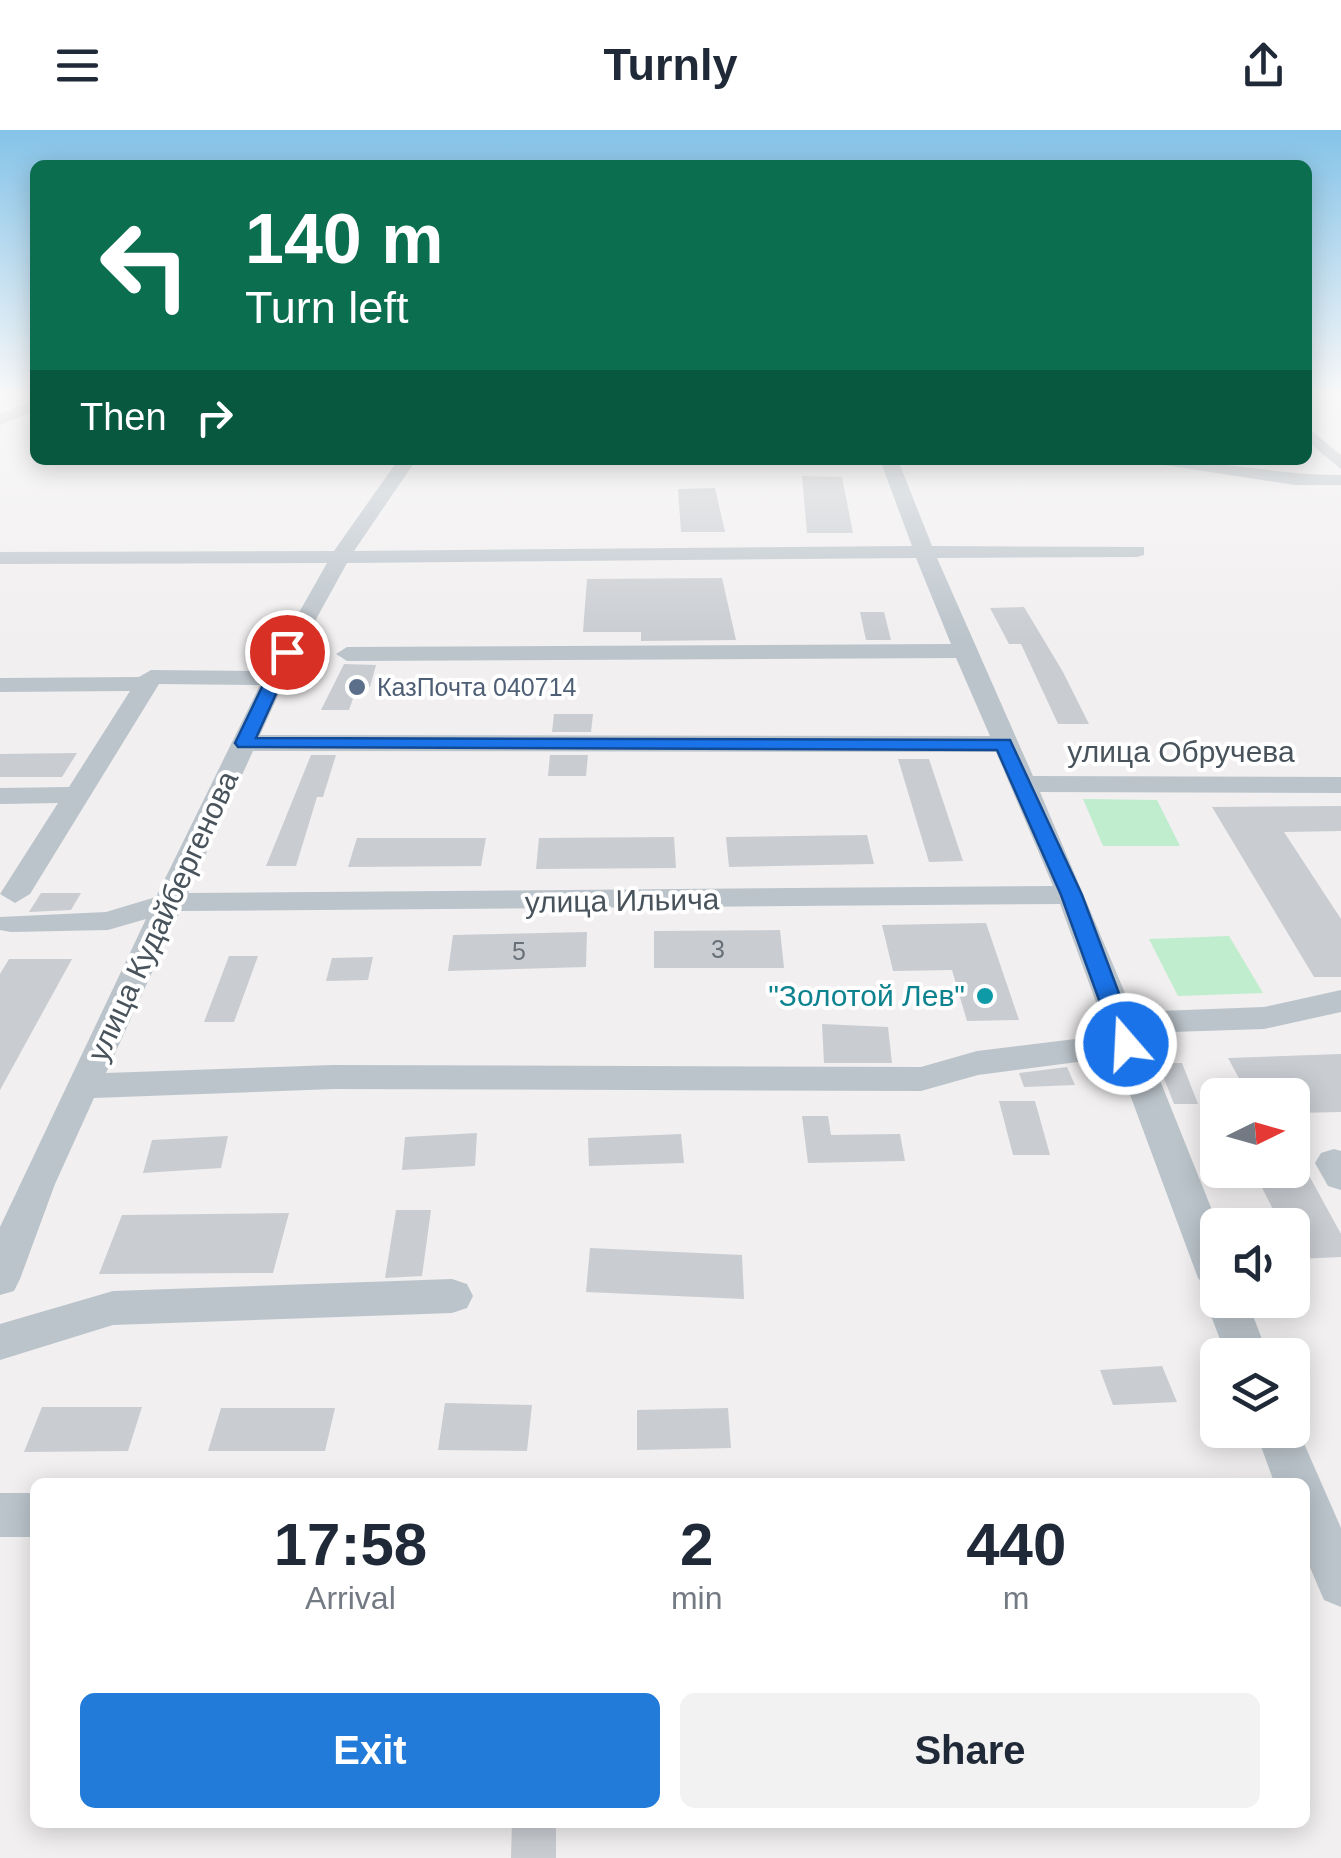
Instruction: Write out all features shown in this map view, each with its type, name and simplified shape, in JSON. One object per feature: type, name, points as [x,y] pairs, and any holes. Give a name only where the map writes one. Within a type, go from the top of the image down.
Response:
[{"type":"street","name":"улица Кудайбергенова","points":[[0,1279],[36,1184],[275,678],[342,555],[396,477]]},
{"type":"street","points":[[897,477],[964,651],[1072,895],[1200,1232]]},
{"type":"street","points":[[1273,477],[1341,480]]},
{"type":"street","points":[[0,558],[318,560],[342,555],[1136,551]]},
{"type":"street","points":[[347,654],[964,651]]},
{"type":"street","points":[[0,796],[78,795],[151,677],[275,678]]},
{"type":"street","points":[[0,685],[148,684]]},
{"type":"street","points":[[244,743],[1004,744]]},
{"type":"street","name":"улица Обручева","points":[[1022,784],[1341,785]]},
{"type":"street","name":"улица Ильича","points":[[78,795],[13,908],[108,920],[172,902],[1072,895]]},
{"type":"street","points":[[83,1086],[333,1077],[922,1080],[977,1064],[1123,1034],[1264,1018],[1341,1001]]},
{"type":"street","points":[[0,1342],[114,1308],[452,1296]]},
{"type":"street","points":[[1283,1448],[1295,1478]]},
{"type":"street","points":[[1310,1511],[1338,1568]]},
{"type":"street","points":[[0,1515],[30,1515]]},
{"type":"green space","points":[[1083,799],[1157,800],[1180,846],[1103,846]]},
{"type":"green space","points":[[1229,936],[1263,993],[1178,996],[1149,939]]},
{"type":"building","points":[[802,477],[842,477],[853,533],[807,533]]},
{"type":"building","points":[[715,488],[725,532],[681,532],[678,489]]},
{"type":"building","points":[[722,578],[736,640],[641,641],[641,632],[583,632],[587,579]]},
{"type":"building","points":[[1024,607],[1089,724],[1058,724],[1021,644],[1009,644],[990,608]]},
{"type":"building","points":[[860,612],[884,612],[891,640],[866,640]]},
{"type":"building","points":[[344,664],[376,665],[370,687],[357,687],[349,710],[321,710]]},
{"type":"building","points":[[554,714],[593,714],[591,732],[552,732]]},
{"type":"building","points":[[77,753],[62,777],[0,777],[0,754]]},
{"type":"building","points":[[311,755],[336,755],[323,797],[317,797],[296,866],[266,866]]},
{"type":"building","points":[[550,755],[588,755],[586,776],[548,776]]},
{"type":"building","points":[[898,759],[929,759],[963,861],[929,862]]},
{"type":"building","points":[[1341,806],[1341,831],[1284,832],[1341,919],[1341,977],[1314,977],[1212,807]]},
{"type":"building","points":[[867,835],[874,864],[729,867],[726,837]]},
{"type":"building","points":[[674,837],[676,868],[536,869],[539,838]]},
{"type":"building","points":[[357,838],[486,838],[481,866],[348,867]]},
{"type":"building","points":[[41,893],[81,893],[71,910],[29,912]]},
{"type":"building","name":"\"Золотой Лев\"","points":[[986,923],[1019,1020],[967,1021],[952,970],[893,971],[882,925]]},
{"type":"building","points":[[780,930],[784,968],[654,968],[654,931]]},
{"type":"building","points":[[587,932],[586,967],[448,971],[453,935]]},
{"type":"building","points":[[229,956],[258,956],[234,1022],[204,1022]]},
{"type":"building","points":[[373,957],[368,980],[326,981],[332,958]]},
{"type":"building","points":[[9,959],[72,959],[0,1090],[0,974]]},
{"type":"building","points":[[822,1024],[888,1027],[892,1063],[824,1063]]},
{"type":"building","points":[[1341,1054],[1341,1112],[1310,1113],[1310,1078],[1239,1078],[1228,1058]]},
{"type":"building","points":[[1158,1063],[1182,1063],[1198,1104],[1174,1104]]},
{"type":"building","points":[[1067,1067],[1075,1085],[1024,1087],[1019,1073]]},
{"type":"building","points":[[999,1101],[1035,1101],[1050,1155],[1013,1155]]},
{"type":"building","points":[[802,1116],[828,1116],[831,1135],[900,1134],[905,1161],[808,1163]]},
{"type":"building","points":[[477,1133],[475,1166],[402,1170],[405,1137]]},
{"type":"building","points":[[681,1134],[684,1163],[589,1166],[588,1138]]},
{"type":"building","points":[[228,1136],[221,1168],[143,1173],[152,1140]]},
{"type":"building","points":[[1310,1177],[1341,1234],[1341,1257],[1310,1258],[1310,1208],[1272,1208],[1262,1188],[1310,1188]]},
{"type":"building","points":[[396,1210],[431,1210],[422,1276],[385,1278]]},
{"type":"building","points":[[289,1213],[273,1273],[99,1274],[122,1215]]},
{"type":"building","points":[[590,1248],[742,1255],[744,1299],[586,1292]]},
{"type":"building","points":[[1162,1366],[1177,1402],[1113,1405],[1100,1370]]},
{"type":"building","points":[[445,1403],[532,1405],[527,1451],[438,1450]]},
{"type":"building","points":[[42,1407],[142,1407],[128,1451],[24,1452]]},
{"type":"building","points":[[221,1408],[335,1408],[325,1451],[208,1451]]},
{"type":"building","points":[[728,1408],[731,1448],[637,1450],[637,1410]]},
{"type":"building","points":[[512,1828],[556,1828],[556,1858],[511,1858]]},
{"type":"place","name":"КазПочта 040714","points":[[357,687]]},
{"type":"place","name":"\"Золотой Лев\"","points":[[985,996]]},
{"type":"route","points":[[287,652],[244,743],[1004,744],[1072,895],[1126,1044]]}]
